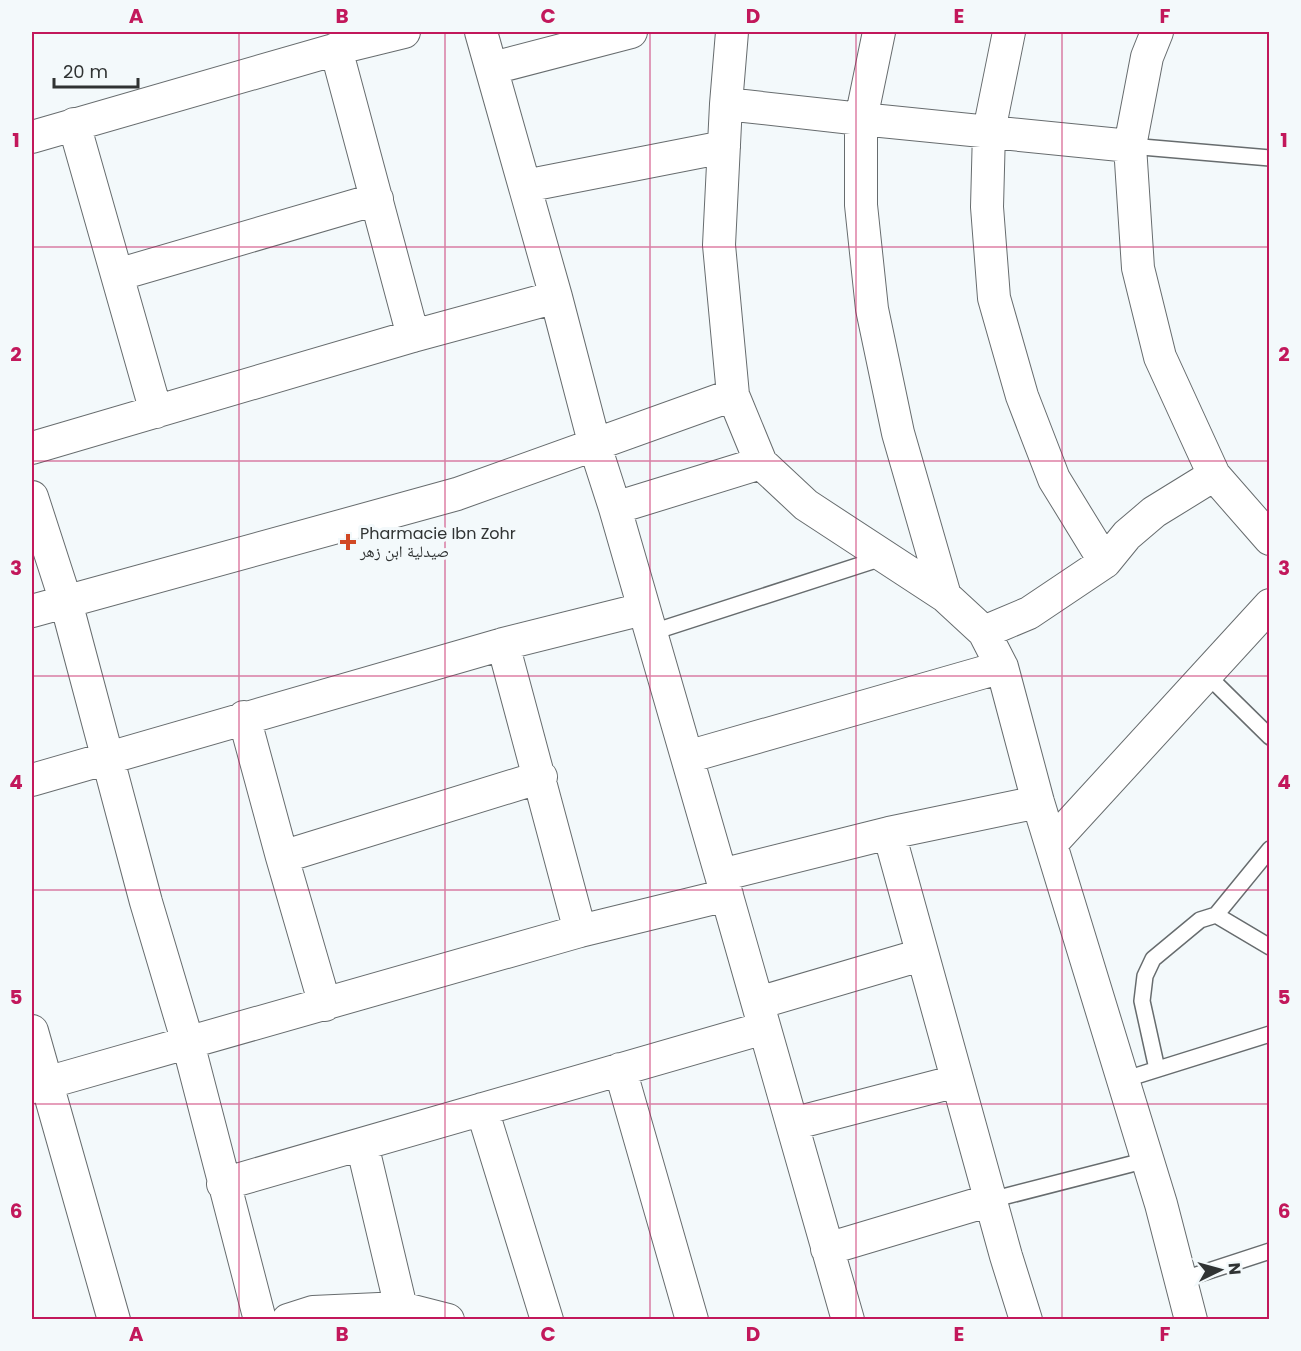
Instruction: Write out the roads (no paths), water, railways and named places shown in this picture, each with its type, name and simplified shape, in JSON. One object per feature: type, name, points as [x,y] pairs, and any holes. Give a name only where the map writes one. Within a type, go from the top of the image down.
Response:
[{"type":"street","points":[[32,137],[336,49],[404,32]]},
{"type":"street","points":[[481,32],[493,68],[595,446],[615,508],[848,1320]]},
{"type":"street","points":[[493,68],[631,32]]},
{"type":"street","points":[[732,32],[719,245],[733,395],[761,463],[806,505],[945,596],[984,632],[1002,667],[1038,802],[1147,1160],[1191,1320]]},
{"type":"street","points":[[879,32],[861,119],[861,205],[872,309],[898,433],[945,596]]},
{"type":"street","points":[[1009,32],[989,131],[987,207],[994,298],[1022,396],[1054,479],[1105,562]]},
{"type":"street","points":[[1157,32],[1147,57],[1130,146],[1138,268],[1160,357],[1214,475],[1269,539]]},
{"type":"street","points":[[336,49],[413,336]]},
{"type":"street","points":[[726,104],[1130,146]]},
{"type":"street","points":[[74,124],[156,412]]},
{"type":"street","points":[[525,186],[724,147]]},
{"type":"street","points":[[117,275],[376,199]]},
{"type":"street","points":[[32,448],[413,336],[556,297]]},
{"type":"street","points":[[32,611],[458,494],[733,395]]},
{"type":"street","points":[[615,508],[761,463]]},
{"type":"street","points":[[984,632],[1029,613],[1105,562],[1127,535],[1154,512],[1214,475]]},
{"type":"street","points":[[32,497],[66,602],[146,902],[188,1043],[260,1320]]},
{"type":"street","points":[[1052,843],[1269,605]]},
{"type":"street","points":[[32,780],[244,717],[504,644],[647,621]]},
{"type":"street","points":[[504,644],[580,931]]},
{"type":"street","points":[[687,757],[1002,667]]},
{"type":"street","points":[[244,717],[325,1005]]},
{"type":"street","points":[[282,857],[541,777]]},
{"type":"street","points":[[39,1085],[580,931],[889,833],[1038,802]]},
{"type":"street","points":[[889,833],[990,1200],[1019,1318]]},
{"type":"street","points":[[224,1184],[620,1069],[921,955]]},
{"type":"street","points":[[32,1031],[39,1085],[114,1320]]},
{"type":"street","points":[[620,1069],[692,1320]]},
{"type":"street","points":[[792,1124],[957,1081]]},
{"type":"street","points":[[482,1109],[547,1320]]},
{"type":"street","points":[[362,1144],[401,1308]]},
{"type":"street","points":[[827,1249],[990,1200]]},
{"type":"street","points":[[288,1320],[313,1312],[401,1308],[448,1320]]},
{"type":"lane","points":[[1130,146],[1269,158]]},
{"type":"lane","points":[[647,621],[885,557]]},
{"type":"lane","points":[[1207,675],[1269,737]]},
{"type":"lane","points":[[1157,1069],[1142,1001],[1145,976],[1152,958],[1200,920],[1216,915],[1269,849]]},
{"type":"lane","points":[[1216,915],[1269,947]]},
{"type":"lane","points":[[1123,1080],[1269,1034]]},
{"type":"lane","points":[[990,1200],[1147,1160]]},
{"type":"lane","points":[[1181,1280],[1269,1251]]},
{"type":"place","name":"Pharmacie Ibn Zohr صيدلية ابن زهر","points":[[348,542]]}]
